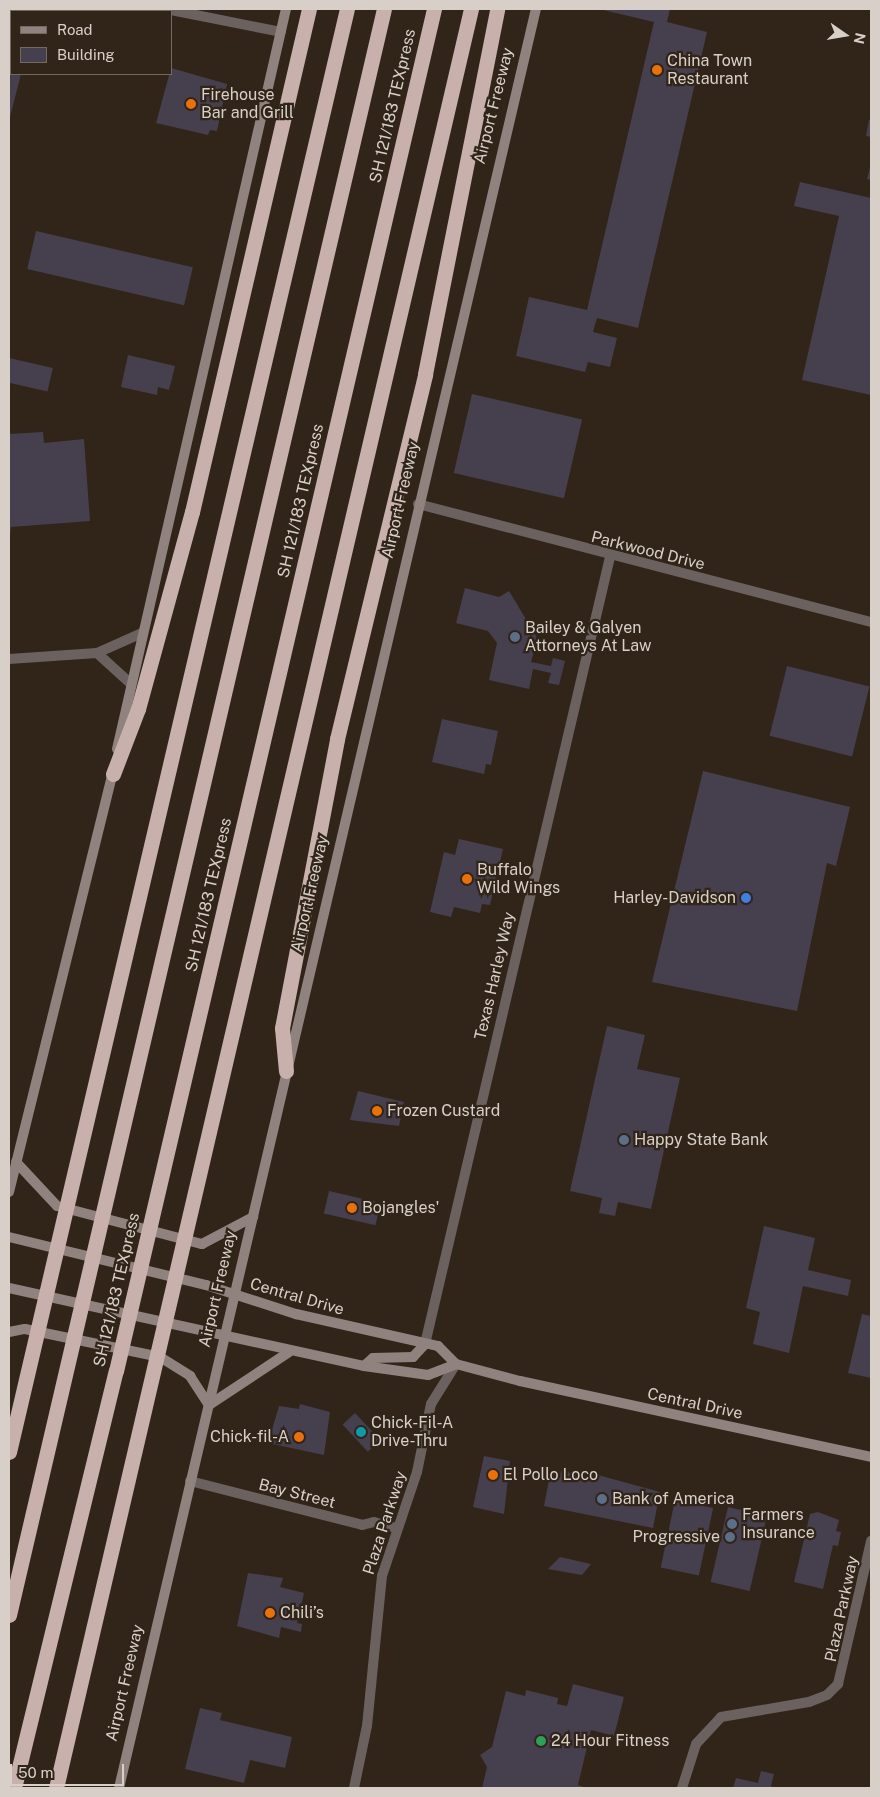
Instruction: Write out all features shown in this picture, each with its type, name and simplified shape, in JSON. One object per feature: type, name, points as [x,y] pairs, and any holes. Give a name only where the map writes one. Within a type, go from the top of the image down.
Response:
[{"type":"highway","points":[[113,774],[138,709],[192,512],[308,9]]},
{"type":"highway","points":[[9,1452],[347,9]]},
{"type":"highway","name":"SH 121/183 TEXpress","points":[[9,1614],[384,9]]},
{"type":"highway","name":"SH 121/183 TEXpress","points":[[14,1788],[152,1221],[434,9]]},
{"type":"highway","points":[[56,1788],[471,9]]},
{"type":"highway","points":[[286,1071],[282,1028],[337,739],[427,365],[497,9]]},
{"type":"main road","points":[[9,1192],[13,1166],[113,774],[130,683],[286,9]]},
{"type":"main road","name":"Airport Freeway","points":[[119,1788],[418,504],[536,9]]},
{"type":"main road","points":[[13,1166],[57,1206],[193,1241],[215,1240],[252,1217]]},
{"type":"main road","name":"Central Drive","points":[[9,1237],[438,1346],[456,1364],[871,1457]]},
{"type":"main road","points":[[9,1288],[225,1338],[364,1366],[428,1375],[456,1364]]},
{"type":"main road","points":[[9,1332],[25,1329],[160,1357],[190,1376],[209,1405],[289,1352]]},
{"type":"main road","points":[[364,1366],[373,1358],[413,1357],[425,1344]]},
{"type":"street","points":[[172,10],[281,32]]},
{"type":"street","name":"Parkwood Drive","points":[[418,504],[610,557],[871,622]]},
{"type":"street","name":"Texas Harley Way","points":[[425,1344],[610,557]]},
{"type":"street","points":[[9,660],[97,652],[142,632]]},
{"type":"street","points":[[97,652],[130,683]]},
{"type":"street","name":"Plaza Parkway","points":[[354,1788],[367,1726],[382,1576],[417,1472],[431,1404],[456,1364]]},
{"type":"street","name":"Bay Street","points":[[190,1481],[362,1525],[374,1522],[397,1528]]},
{"type":"street","name":"Plaza Parkway","points":[[682,1788],[696,1744],[721,1717],[809,1702],[827,1695],[838,1684],[871,1541]]},
{"type":"building","points":[[599,9],[670,9],[667,22],[707,32],[638,328],[597,318],[593,332],[617,338],[610,367],[588,362],[585,372],[516,356],[529,297],[587,310],[654,22]]},
{"type":"building","points":[[9,49],[10,75],[21,75],[9,121]]},
{"type":"building","name":"Firehouse Bar and Grill","points":[[172,68],[227,84],[217,131],[210,130],[208,135],[156,123],[169,75],[172,75]]},
{"type":"building","points":[[869,120],[871,120],[871,137],[866,136]]},
{"type":"building","points":[[871,164],[871,180],[867,179]]},
{"type":"building","points":[[800,182],[871,198],[871,395],[802,380],[839,216],[794,206]]},
{"type":"building","points":[[36,231],[193,267],[184,305],[27,269]]},
{"type":"building","points":[[128,355],[175,366],[169,390],[158,387],[157,395],[121,387]]},
{"type":"building","points":[[9,358],[53,368],[47,392],[9,383]]},
{"type":"building","points":[[472,394],[582,419],[564,498],[454,473]]},
{"type":"building","points":[[43,432],[44,443],[84,439],[90,521],[11,527],[9,543],[9,434]]},
{"type":"building","name":"Bailey & Galyen Attorneys At Law","points":[[465,588],[499,597],[509,591],[542,646],[534,651],[531,662],[551,666],[553,658],[565,661],[559,685],[548,683],[551,673],[533,669],[529,689],[489,680],[497,643],[488,631],[456,623]]},
{"type":"building","points":[[787,666],[869,687],[852,756],[770,736]]},
{"type":"building","points":[[442,719],[498,731],[491,765],[486,764],[484,774],[432,762]]},
{"type":"building","name":"Harley-Davidson","points":[[703,771],[850,807],[836,866],[827,863],[797,1011],[652,982]]},
{"type":"building","name":"Buffalo Wild Wings","points":[[459,839],[503,849],[490,905],[482,904],[480,913],[454,907],[451,917],[430,912],[444,852],[455,855]]},
{"type":"building","name":"Happy State Bank","points":[[607,1026],[645,1035],[637,1069],[680,1078],[651,1209],[618,1202],[615,1216],[599,1213],[602,1198],[570,1191]]},
{"type":"building","name":"Frozen Custard","points":[[358,1091],[404,1102],[399,1126],[350,1120]]},
{"type":"building","name":"Bojangles'","points":[[329,1191],[381,1203],[375,1225],[324,1213]]},
{"type":"building","points":[[764,1226],[815,1238],[808,1270],[851,1280],[848,1296],[803,1286],[789,1353],[753,1344],[760,1312],[746,1308]]},
{"type":"building","points":[[862,1314],[871,1316],[871,1378],[848,1373]]},
{"type":"building","name":"Chick-fil-A","points":[[300,1404],[330,1412],[324,1455],[268,1443],[279,1406],[299,1409]]},
{"type":"building","name":"Chick-Fil-A Drive-Thru","points":[[355,1413],[380,1440],[368,1452],[343,1425]]},
{"type":"building","name":"El Pollo Loco","points":[[484,1456],[510,1461],[504,1514],[473,1507]]},
{"type":"building","name":"Bank of America","points":[[561,1471],[587,1476],[587,1472],[660,1492],[653,1528],[544,1506],[550,1475],[560,1477]]},
{"type":"building","points":[[675,1500],[713,1508],[699,1576],[661,1567]]},
{"type":"building","points":[[728,1507],[767,1516],[750,1591],[711,1582]]},
{"type":"building","points":[[818,1512],[839,1520],[836,1531],[841,1532],[838,1546],[833,1545],[823,1589],[794,1582],[810,1514]]},
{"type":"building","points":[[560,1557],[591,1564],[582,1575],[548,1569]]},
{"type":"building","name":"Chili’s","points":[[248,1573],[283,1578],[280,1587],[304,1593],[297,1623],[302,1624],[301,1632],[281,1627],[279,1638],[237,1626]]},
{"type":"building","name":"24 Hour Fitness","points":[[573,1684],[624,1697],[614,1736],[591,1730],[578,1785],[586,1788],[482,1788],[487,1767],[480,1755],[492,1747],[506,1691],[525,1696],[526,1690],[558,1698],[557,1704],[567,1706]]},
{"type":"building","points":[[200,1708],[222,1713],[220,1720],[292,1737],[285,1768],[250,1760],[244,1783],[185,1769]]},
{"type":"building","points":[[761,1771],[774,1774],[771,1786],[776,1788],[733,1788],[736,1778],[758,1783]]},
{"type":"place","name":"China Town Restaurant","points":[[657,70]]},
{"type":"place","name":"Firehouse Bar and Grill","points":[[191,104]]},
{"type":"place","name":"Bailey & Galyen Attorneys At Law","points":[[515,637]]},
{"type":"place","name":"Buffalo Wild Wings","points":[[467,879]]},
{"type":"place","name":"Harley-Davidson","points":[[746,898]]},
{"type":"place","name":"Frozen Custard","points":[[377,1111]]},
{"type":"place","name":"Happy State Bank","points":[[624,1140]]},
{"type":"place","name":"Bojangles'","points":[[352,1208]]},
{"type":"place","name":"Chick-Fil-A Drive-Thru","points":[[361,1432]]},
{"type":"place","name":"Chick-fil-A","points":[[299,1437]]},
{"type":"place","name":"El Pollo Loco","points":[[493,1475]]},
{"type":"place","name":"Bank of America","points":[[602,1499]]},
{"type":"place","name":"Farmers Insurance","points":[[732,1524]]},
{"type":"place","name":"Progressive","points":[[730,1537]]},
{"type":"place","name":"Chili’s","points":[[270,1613]]},
{"type":"place","name":"24 Hour Fitness","points":[[541,1741]]}]
